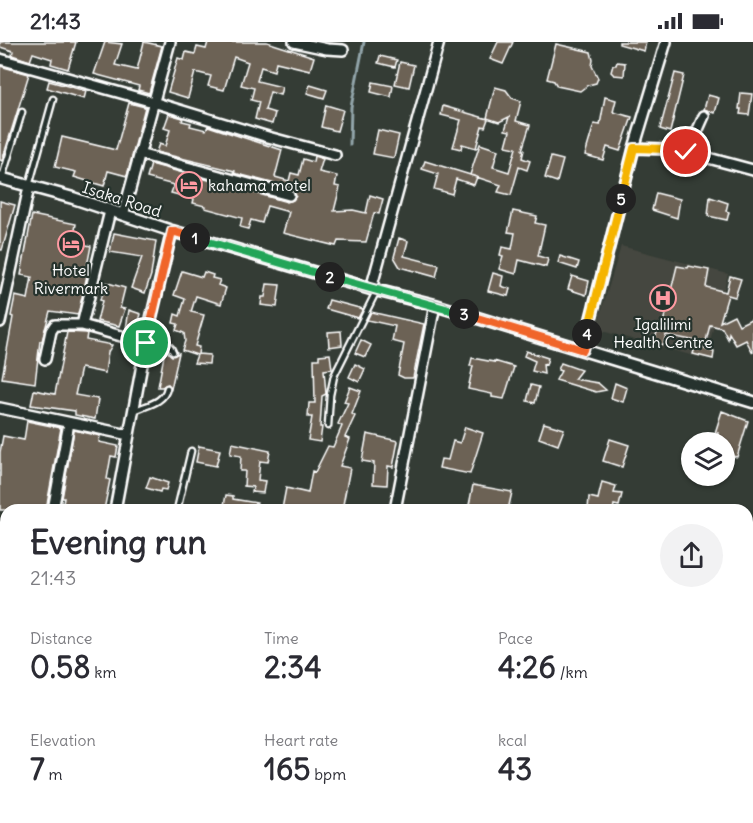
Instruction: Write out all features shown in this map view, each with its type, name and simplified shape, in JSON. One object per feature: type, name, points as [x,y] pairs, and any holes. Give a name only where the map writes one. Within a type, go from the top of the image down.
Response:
[{"type":"street","points":[[123,215],[170,42]]},
{"type":"street","points":[[294,42],[343,50]]},
{"type":"street","points":[[374,289],[439,42]]},
{"type":"street","points":[[583,350],[634,148],[666,42]]},
{"type":"street","points":[[0,59],[335,155]]},
{"type":"street","points":[[688,152],[704,116]]},
{"type":"street","points":[[634,148],[688,152],[753,170]]},
{"type":"street","points":[[139,154],[289,195]]},
{"type":"street","name":"Isaka Road","points":[[1,179],[73,198],[172,231],[435,305],[753,402]]},
{"type":"street","points":[[0,322],[29,187]]},
{"type":"street","points":[[82,325],[110,211]]},
{"type":"street","points":[[116,504],[149,327],[172,231]]},
{"type":"street","points":[[396,504],[435,305]]},
{"type":"street","points":[[45,359],[51,332],[55,325],[82,325],[146,343]]},
{"type":"street","points":[[0,408],[129,435]]},
{"type":"street","points":[[54,504],[69,423]]},
{"type":"lane","points":[[29,187],[53,99]]},
{"type":"lane","points":[[1,179],[22,112]]},
{"type":"lane","points":[[328,426],[334,376],[374,289]]},
{"type":"lane","points":[[149,327],[173,352]]},
{"type":"lane","points":[[134,411],[161,399],[167,388]]},
{"type":"lane","points":[[178,504],[190,451]]},
{"type":"shaded area","name":"Igalilimi Health Centre","points":[[621,246],[728,274],[705,359],[602,331],[598,322]]},
{"type":"building","points":[[0,42],[76,42],[68,69],[51,64],[52,59],[33,53],[30,61],[12,55],[13,51],[0,47]]},
{"type":"building","points":[[105,42],[122,44],[115,65],[137,70],[144,42],[162,46],[149,93],[138,90],[139,86],[94,74]]},
{"type":"building","points":[[208,42],[267,42],[314,57],[310,70],[276,62],[274,71],[261,67],[257,81],[282,87],[280,95],[270,92],[265,110],[275,113],[272,124],[255,119],[259,102],[251,100],[254,88],[241,85],[248,62],[234,57],[224,90],[208,86],[211,76],[195,72],[188,98],[168,92],[178,58],[184,60],[186,52],[195,54],[197,47],[206,49]]},
{"type":"building","points":[[498,42],[513,42],[503,64],[490,59]]},
{"type":"building","points":[[619,42],[646,42],[644,51],[619,44]]},
{"type":"building","points":[[556,44],[591,52],[592,66],[598,78],[596,83],[580,91],[557,86],[554,81],[547,79]]},
{"type":"building","points":[[380,56],[397,60],[395,67],[378,63]]},
{"type":"building","points":[[400,62],[414,65],[409,87],[395,84]]},
{"type":"building","points":[[617,62],[625,63],[624,76],[614,75],[611,72],[613,65]]},
{"type":"building","points":[[0,66],[29,74],[2,161],[0,160]]},
{"type":"building","points":[[675,73],[684,75],[670,132],[660,129]]},
{"type":"building","points":[[49,81],[86,91],[84,99],[47,88]]},
{"type":"building","points":[[373,82],[393,86],[391,97],[371,92]]},
{"type":"building","points":[[310,85],[327,90],[324,98],[307,93]]},
{"type":"building","points":[[495,87],[506,90],[512,98],[521,101],[516,121],[530,125],[522,150],[524,150],[522,158],[530,161],[527,170],[519,167],[511,195],[498,192],[501,185],[470,175],[480,144],[498,150],[493,167],[509,172],[516,148],[506,146],[510,131],[505,130],[509,117],[499,122],[487,118]]},
{"type":"building","points":[[741,93],[752,94],[749,115],[740,114]]},
{"type":"building","points":[[708,95],[719,98],[715,113],[704,109]]},
{"type":"building","points":[[605,97],[616,100],[613,112],[632,117],[620,151],[607,147],[603,160],[585,155],[594,124],[600,125]]},
{"type":"building","points":[[129,103],[145,107],[127,176],[108,171],[104,186],[74,177],[76,172],[55,167],[62,137],[116,150]]},
{"type":"building","points":[[326,105],[343,110],[337,131],[321,127]]},
{"type":"building","points":[[443,106],[488,119],[485,127],[482,126],[476,148],[462,144],[461,149],[453,147],[461,120],[441,115]]},
{"type":"building","points":[[169,114],[183,118],[182,121],[191,123],[190,126],[206,130],[208,126],[282,150],[275,177],[289,181],[291,173],[299,175],[303,159],[313,162],[314,156],[323,159],[319,172],[337,176],[335,186],[340,187],[334,211],[353,210],[366,213],[370,195],[383,199],[379,214],[374,213],[366,242],[338,241],[336,246],[283,233],[289,212],[267,206],[262,223],[251,220],[248,229],[240,227],[242,218],[193,203],[194,199],[171,193],[174,185],[147,178],[151,164],[287,202],[296,196],[291,188],[234,173],[235,171],[156,152],[159,144],[165,146],[170,130],[164,128]]},
{"type":"building","points":[[378,130],[399,135],[394,158],[373,154]]},
{"type":"building","points":[[551,157],[563,160],[557,182],[545,178]]},
{"type":"building","points":[[425,161],[477,177],[474,185],[456,179],[452,194],[434,189],[438,174],[422,169]]},
{"type":"building","points":[[656,193],[680,199],[677,218],[652,210]]},
{"type":"building","points":[[710,197],[728,203],[727,220],[708,216]]},
{"type":"building","points":[[0,201],[15,205],[2,250],[0,250]]},
{"type":"building","points":[[513,211],[537,216],[535,223],[545,225],[538,256],[548,259],[546,267],[519,260],[516,274],[499,269],[503,256],[500,255],[502,247],[512,249],[515,233],[508,232]]},
{"type":"building","points":[[32,215],[76,224],[73,242],[91,246],[78,315],[50,311],[42,341],[40,341],[35,383],[2,378],[15,296],[28,299],[32,277],[21,275]]},
{"type":"building","points":[[114,233],[156,241],[151,275],[145,293],[131,288],[142,257],[110,252]]},
{"type":"building","points":[[399,238],[408,241],[404,256],[439,265],[436,277],[400,267],[394,257]]},
{"type":"building","points":[[560,256],[579,262],[577,269],[558,263]]},
{"type":"building","points":[[677,266],[709,270],[706,287],[726,292],[730,276],[741,279],[735,297],[728,295],[720,322],[734,315],[739,325],[753,318],[753,353],[746,340],[736,345],[729,333],[728,339],[722,328],[710,325],[704,349],[714,352],[713,359],[693,354],[697,341],[666,335],[663,345],[654,342],[661,323],[663,323]]},
{"type":"building","points":[[182,271],[202,277],[204,272],[213,275],[212,278],[220,280],[218,285],[226,288],[221,304],[196,296],[191,312],[204,315],[195,346],[199,347],[198,354],[210,355],[209,364],[194,363],[197,355],[182,350],[185,341],[184,333],[176,330],[178,324],[173,323],[175,314],[180,316],[185,299],[174,295]]},
{"type":"building","points":[[493,273],[503,276],[501,286],[510,289],[508,296],[488,291]]},
{"type":"building","points":[[572,276],[589,281],[586,295],[568,289]]},
{"type":"building","points":[[105,282],[125,288],[120,308],[125,309],[119,326],[97,321]]},
{"type":"building","points":[[267,284],[280,285],[277,307],[261,305]]},
{"type":"building","points":[[329,300],[363,309],[358,318],[326,309]]},
{"type":"building","points":[[129,310],[141,314],[136,332],[126,329]]},
{"type":"building","points":[[371,312],[424,324],[413,378],[398,375],[404,344],[392,341],[395,326],[367,320]]},
{"type":"building","points":[[341,331],[342,345],[329,347],[328,332]]},
{"type":"building","points":[[67,332],[87,333],[86,340],[112,345],[108,352],[105,373],[81,368],[75,395],[98,399],[95,419],[75,415],[75,411],[31,405],[34,390],[55,394]]},
{"type":"building","points":[[361,340],[371,345],[365,357],[355,353]]},
{"type":"building","points":[[165,350],[172,356],[179,353],[171,389],[168,384],[158,387]]},
{"type":"building","points":[[526,351],[548,358],[546,365],[543,364],[544,374],[532,371],[535,361],[524,356]]},
{"type":"building","points":[[330,354],[332,369],[324,370],[326,394],[322,396],[320,442],[308,440],[312,417],[308,417],[309,403],[315,403],[314,359],[319,359],[319,355]]},
{"type":"building","points":[[472,358],[514,367],[504,399],[468,389],[473,366],[470,366]]},
{"type":"building","points":[[561,363],[581,370],[574,379],[598,383],[606,390],[596,392],[556,380],[561,371],[558,370]]},
{"type":"building","points":[[355,364],[365,369],[359,382],[349,377]]},
{"type":"building","points":[[615,383],[627,388],[623,402],[611,398]]},
{"type":"building","points":[[531,385],[539,387],[535,403],[527,401]]},
{"type":"building","points":[[350,387],[361,391],[352,414],[355,416],[345,437],[350,439],[340,466],[350,468],[343,504],[283,504],[286,488],[308,493],[312,471],[315,472],[328,446],[333,447],[342,426],[338,424],[348,403],[344,402]]},
{"type":"building","points":[[722,411],[748,421],[737,457],[735,457],[735,432],[715,432]]},
{"type":"building","points":[[27,421],[61,428],[47,504],[0,504],[0,452],[3,436],[24,440]]},
{"type":"building","points":[[544,423],[564,429],[558,445],[539,438]]},
{"type":"building","points":[[465,427],[483,433],[470,474],[439,468],[441,459],[448,460],[453,441],[460,443]]},
{"type":"building","points":[[74,430],[100,436],[99,442],[118,446],[116,457],[111,456],[107,479],[110,480],[105,504],[63,504],[64,498],[62,498]]},
{"type":"building","points":[[367,434],[398,441],[393,467],[388,466],[387,485],[373,484],[374,463],[362,461]]},
{"type":"building","points":[[610,439],[629,445],[622,467],[603,461]]},
{"type":"building","points":[[232,443],[270,451],[268,462],[260,461],[258,480],[265,481],[263,493],[252,492],[253,487],[244,486],[245,471],[240,471],[241,456],[230,454]]},
{"type":"building","points":[[199,446],[220,450],[216,466],[196,462]]},
{"type":"building","points":[[150,477],[168,483],[166,490],[161,489],[160,492],[146,488]]},
{"type":"building","points":[[602,482],[616,486],[614,493],[622,494],[620,504],[588,504],[589,497],[598,499]]},
{"type":"building","points":[[473,485],[512,492],[509,504],[469,504]]},
{"type":"building","points":[[226,495],[233,496],[233,499],[257,503],[257,504],[224,504]]},
{"type":"waterway","points":[[350,145],[351,107],[364,42]]},
{"type":"place","name":"kahama motel","points":[[189,185]]},
{"type":"place","name":"Hotel Rivermark","points":[[71,244]]},
{"type":"place","name":"Igalilimi Health Centre","points":[[663,298]]},
{"type":"route","points":[[146,343],[172,231],[371,289],[435,305],[583,350],[634,148],[686,152]]}]
